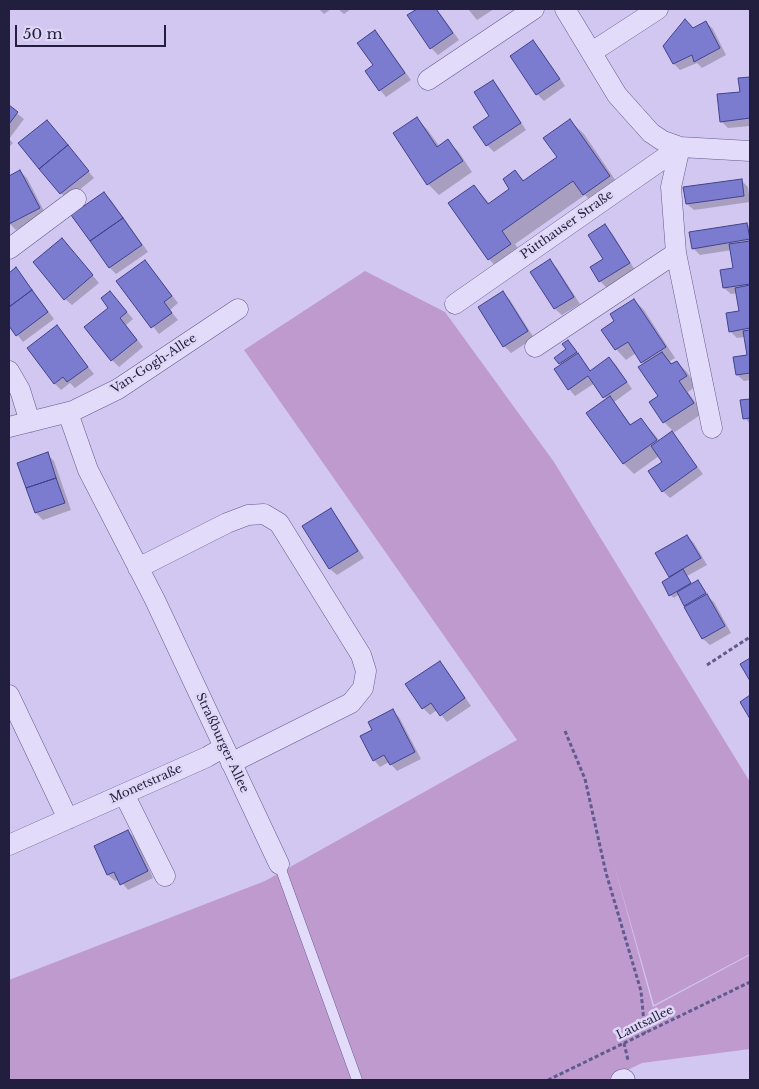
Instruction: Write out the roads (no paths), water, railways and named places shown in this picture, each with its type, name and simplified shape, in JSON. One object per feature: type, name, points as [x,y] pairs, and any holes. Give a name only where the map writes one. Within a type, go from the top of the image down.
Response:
[{"type":"street","points":[[428,80],[534,9]]},
{"type":"street","points":[[565,9],[617,95],[651,133],[663,141],[680,147],[750,151]]},
{"type":"street","points":[[592,52],[658,9]]},
{"type":"street","points":[[680,147],[671,187],[676,253],[712,428]]},
{"type":"street","name":"Pütthauser Straße","points":[[455,304],[680,147]]},
{"type":"street","points":[[9,249],[76,199]]},
{"type":"street","points":[[535,347],[676,253]]},
{"type":"street","name":"Van-Gogh-Allee","points":[[9,427],[68,413],[118,390],[238,310]]},
{"type":"street","points":[[9,371],[20,390],[30,422]]},
{"type":"street","name":"Straßburger Allee","points":[[68,413],[88,470],[155,600],[278,864]]},
{"type":"street","name":"Monetstraße","points":[[9,845],[207,757],[228,755],[351,703],[363,688],[366,671],[361,655],[279,524],[264,514],[248,515],[227,522],[138,568]]},
{"type":"street","points":[[9,695],[68,819]]},
{"type":"street","points":[[124,794],[165,876]]},
{"type":"street","points":[[621,1080],[625,1080]]},
{"type":"lane","name":"Straßburger Allee","points":[[278,864],[358,1080]]}]
